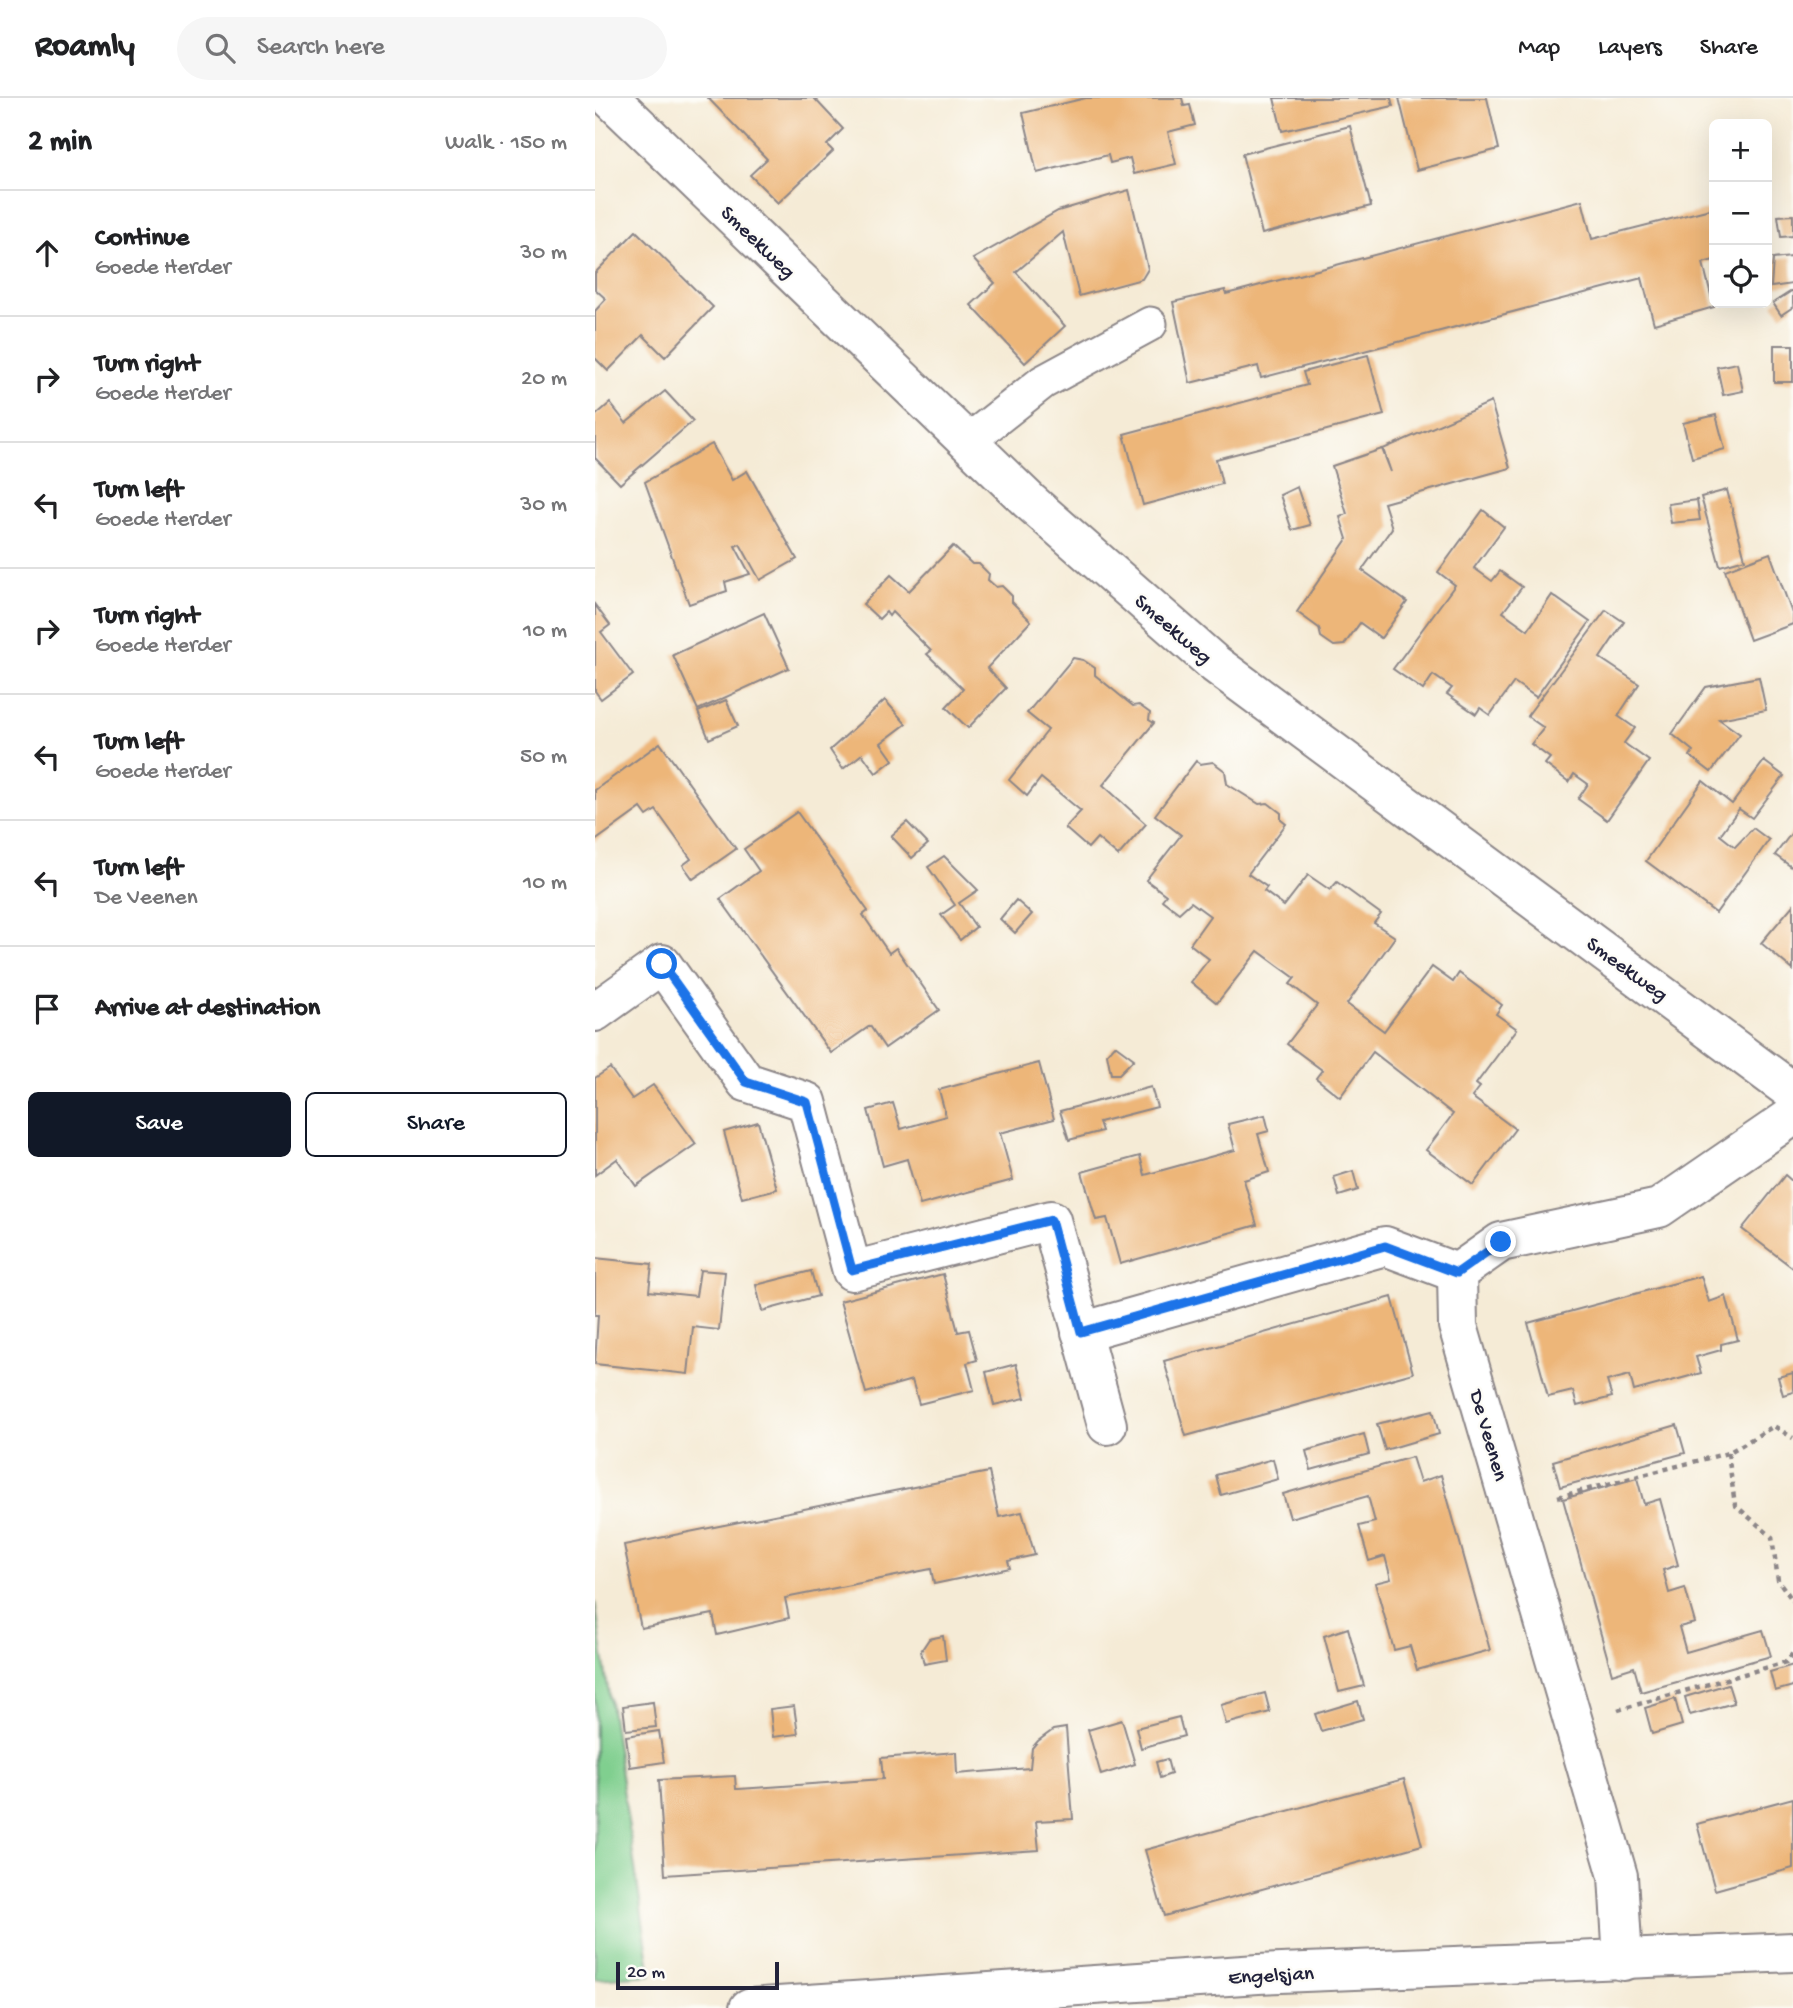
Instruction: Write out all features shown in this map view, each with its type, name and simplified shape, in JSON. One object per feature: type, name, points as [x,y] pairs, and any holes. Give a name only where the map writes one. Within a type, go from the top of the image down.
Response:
[{"type":"street","name":"Smeekweg","points":[[610,98],[1029,501],[1215,664],[1793,1092]]},
{"type":"street","points":[[595,1012],[662,964],[746,1082],[807,1102],[852,1270],[1051,1220],[1107,1425]]},
{"type":"street","points":[[1081,1332],[1385,1246],[1457,1273],[1501,1242],[1659,1208],[1793,1116]]},
{"type":"street","name":"De Veenen","points":[[1457,1273],[1458,1326],[1618,1876],[1623,1961]]},
{"type":"street","name":"Engelsjan","points":[[749,2008],[1258,1974],[1793,1952]]},
{"type":"lane","points":[[967,442],[1043,382],[1150,324]]},
{"type":"path","points":[[1511,1509],[1728,1453],[1774,1426],[1793,1438]]},
{"type":"path","points":[[1728,1453],[1735,1505],[1772,1537],[1778,1580],[1793,1601]]},
{"type":"path","points":[[1573,1723],[1786,1662],[1793,1653]]},
{"type":"green space","points":[[595,1602],[651,1975],[595,1979]]},
{"type":"building","points":[[708,98],[814,98],[843,129],[827,145],[833,151],[778,203],[750,175],[767,159]]},
{"type":"building","points":[[1086,98],[1182,98],[1184,106],[1190,105],[1195,125],[1168,132],[1176,164],[1134,174],[1130,158],[1110,163],[1108,155],[1037,173],[1023,113]]},
{"type":"building","points":[[1274,98],[1391,98],[1393,106],[1282,131]]},
{"type":"building","points":[[1399,98],[1487,98],[1499,149],[1417,170]]},
{"type":"building","points":[[1350,126],[1371,206],[1262,234],[1242,154]]},
{"type":"building","points":[[1129,190],[1148,269],[1142,279],[1079,296],[1063,232],[1016,272],[1065,326],[1025,363],[971,305],[995,283],[973,259],[1058,211]]},
{"type":"building","points":[[1582,200],[1592,239],[1709,209],[1709,261],[1703,263],[1710,308],[1654,324],[1642,278],[1261,378],[1258,366],[1190,383],[1173,302],[1225,290],[1226,294]]},
{"type":"building","points":[[1793,215],[1793,236],[1781,237],[1778,216]]},
{"type":"building","points":[[636,231],[713,307],[665,357],[643,335],[608,371],[595,358],[595,311],[606,299],[595,289],[595,273]]},
{"type":"building","points":[[1791,257],[1793,284],[1772,287],[1773,259]]},
{"type":"building","points":[[1793,290],[1793,307],[1781,315],[1773,303]]},
{"type":"building","points":[[1774,345],[1793,345],[1793,382],[1774,382]]},
{"type":"building","points":[[1368,355],[1384,415],[1216,459],[1222,484],[1143,505],[1124,434],[1307,385],[1303,372]]},
{"type":"building","points":[[1737,363],[1743,391],[1723,395],[1717,367]]},
{"type":"building","points":[[665,391],[693,421],[620,484],[595,458],[595,416],[610,403],[626,423]]},
{"type":"building","points":[[1491,402],[1510,468],[1384,503],[1392,528],[1362,570],[1407,602],[1381,638],[1360,623],[1344,645],[1334,646],[1321,637],[1319,628],[1297,612],[1347,539],[1340,517],[1347,514],[1332,466],[1382,449],[1391,472],[1383,449]]},
{"type":"building","points":[[1716,415],[1725,449],[1692,458],[1683,423]]},
{"type":"building","points":[[712,444],[732,480],[747,471],[797,559],[760,580],[740,544],[735,546],[750,574],[725,582],[727,591],[689,604],[645,482]]},
{"type":"building","points":[[1297,487],[1310,525],[1292,530],[1280,495]]},
{"type":"building","points":[[1727,490],[1745,559],[1720,566],[1701,497]]},
{"type":"building","points":[[1697,500],[1700,520],[1671,523],[1668,504]]},
{"type":"building","points":[[1483,510],[1504,527],[1474,568],[1492,581],[1500,571],[1522,587],[1503,612],[1528,630],[1552,595],[1590,622],[1536,697],[1514,682],[1490,715],[1480,708],[1476,714],[1447,694],[1452,688],[1433,675],[1423,690],[1393,669],[1455,585],[1438,572]]},
{"type":"building","points":[[953,546],[972,564],[979,564],[989,574],[988,580],[996,587],[1002,586],[1012,596],[1012,602],[1031,621],[987,668],[1006,688],[968,728],[946,707],[963,689],[927,654],[931,651],[892,612],[889,616],[886,612],[879,619],[863,604],[891,575],[909,591]]},
{"type":"building","points":[[1770,553],[1793,616],[1793,624],[1750,640],[1725,570]]},
{"type":"building","points":[[595,605],[610,625],[601,632],[633,675],[601,699],[595,691]]},
{"type":"building","points":[[1606,610],[1624,622],[1600,658],[1639,684],[1618,716],[1635,728],[1624,743],[1649,761],[1607,820],[1578,799],[1588,784],[1574,774],[1569,782],[1545,764],[1550,758],[1531,744],[1544,728],[1527,716]]},
{"type":"building","points":[[764,613],[789,668],[698,710],[673,655]]},
{"type":"building","points":[[1073,658],[1083,660],[1095,668],[1095,675],[1133,706],[1139,705],[1150,713],[1149,720],[1154,723],[1103,785],[1146,824],[1118,856],[1097,838],[1088,848],[1065,828],[1081,811],[1041,778],[1027,796],[1009,780],[1048,730],[1027,713]]},
{"type":"building","points":[[1759,677],[1766,710],[1719,719],[1740,734],[1711,772],[1690,756],[1693,751],[1672,734],[1706,687]]},
{"type":"building","points":[[726,700],[738,726],[709,739],[698,712]]},
{"type":"building","points":[[885,700],[906,724],[881,743],[893,760],[876,773],[862,754],[843,769],[830,750]]},
{"type":"building","points":[[660,743],[736,849],[693,879],[683,865],[691,859],[656,810],[647,816],[641,808],[595,841],[595,790]]},
{"type":"building","points":[[1196,761],[1200,764],[1213,762],[1225,771],[1227,784],[1259,804],[1268,803],[1281,813],[1281,820],[1286,824],[1248,874],[1267,887],[1264,891],[1284,906],[1308,875],[1330,890],[1337,882],[1381,914],[1374,923],[1395,937],[1347,1004],[1384,1031],[1432,967],[1453,982],[1459,973],[1502,1005],[1496,1014],[1517,1029],[1476,1084],[1480,1087],[1472,1097],[1515,1129],[1473,1185],[1426,1150],[1453,1114],[1373,1052],[1340,1097],[1316,1078],[1322,1070],[1287,1044],[1317,1005],[1290,984],[1295,978],[1258,951],[1217,1003],[1191,982],[1209,959],[1190,944],[1210,916],[1191,902],[1179,913],[1162,900],[1166,895],[1146,880],[1181,835],[1155,815]]},
{"type":"building","points":[[1764,761],[1784,776],[1752,818],[1739,809],[1720,835],[1735,847],[1753,828],[1769,840],[1716,913],[1646,861],[1703,781],[1732,804]]},
{"type":"building","points":[[797,812],[868,911],[863,915],[889,953],[896,948],[939,1010],[885,1048],[870,1026],[831,1053],[720,899],[759,871],[744,849]]},
{"type":"building","points":[[907,822],[928,844],[912,858],[891,836]]},
{"type":"building","points":[[1793,831],[1793,868],[1775,855]]},
{"type":"building","points":[[944,856],[978,890],[959,903],[976,927],[960,940],[941,915],[955,905],[928,867]]},
{"type":"building","points":[[1016,900],[1032,914],[1015,933],[1000,919]]},
{"type":"building","points":[[1793,905],[1793,970],[1761,943]]},
{"type":"building","points":[[1115,1045],[1134,1059],[1119,1074],[1111,1074],[1107,1054]]},
{"type":"building","points":[[1039,1063],[1054,1119],[1000,1133],[1013,1180],[920,1205],[907,1159],[883,1166],[868,1110],[893,1103],[901,1129],[946,1116],[939,1090]]},
{"type":"building","points":[[610,1068],[632,1099],[653,1085],[696,1144],[636,1186],[617,1159],[595,1175],[595,1078]]},
{"type":"building","points":[[1151,1087],[1157,1107],[1099,1122],[1102,1131],[1069,1140],[1060,1111]]},
{"type":"building","points":[[1265,1115],[1269,1131],[1258,1134],[1269,1172],[1244,1180],[1257,1225],[1120,1264],[1107,1218],[1096,1220],[1082,1172],[1140,1156],[1145,1175],[1235,1150],[1228,1124]]},
{"type":"building","points":[[758,1122],[777,1189],[742,1198],[724,1132]]},
{"type":"building","points":[[1353,1171],[1358,1190],[1339,1196],[1334,1177]]},
{"type":"building","points":[[1785,1175],[1793,1182],[1793,1268],[1742,1229]]},
{"type":"building","points":[[595,1258],[652,1264],[649,1291],[696,1296],[700,1270],[725,1272],[719,1330],[693,1327],[688,1374],[595,1364],[598,1315],[595,1315]]},
{"type":"building","points":[[811,1271],[818,1296],[762,1311],[756,1285]]},
{"type":"building","points":[[943,1274],[958,1332],[969,1330],[977,1360],[967,1363],[974,1390],[919,1404],[912,1380],[866,1393],[840,1301]]},
{"type":"building","points":[[1701,1276],[1709,1302],[1726,1296],[1738,1340],[1721,1344],[1721,1350],[1696,1357],[1701,1373],[1634,1391],[1630,1375],[1607,1381],[1612,1397],[1577,1406],[1573,1391],[1548,1397],[1528,1323]]},
{"type":"building","points":[[1392,1297],[1413,1373],[1186,1436],[1164,1361]]},
{"type":"building","points":[[1016,1364],[1025,1398],[994,1405],[986,1372]]},
{"type":"building","points":[[1793,1373],[1793,1392],[1783,1395],[1778,1377]]},
{"type":"building","points":[[1433,1410],[1439,1434],[1385,1450],[1377,1424]]},
{"type":"building","points":[[1677,1425],[1685,1453],[1560,1487],[1553,1461]]},
{"type":"building","points":[[1364,1434],[1369,1454],[1311,1470],[1306,1451]]},
{"type":"building","points":[[1412,1457],[1420,1482],[1441,1475],[1490,1650],[1417,1670],[1410,1646],[1394,1650],[1375,1583],[1391,1579],[1385,1556],[1369,1561],[1359,1526],[1375,1522],[1368,1496],[1290,1518],[1283,1494]]},
{"type":"building","points":[[1273,1459],[1278,1479],[1221,1495],[1216,1475]]},
{"type":"building","points":[[989,1472],[999,1517],[1022,1512],[1035,1555],[1008,1561],[1010,1568],[934,1584],[931,1569],[785,1598],[789,1618],[717,1635],[713,1614],[641,1628],[624,1545]]},
{"type":"building","points":[[1637,1478],[1644,1504],[1660,1499],[1678,1565],[1663,1570],[1669,1593],[1685,1588],[1695,1623],[1679,1627],[1686,1652],[1763,1630],[1771,1656],[1641,1692],[1634,1667],[1612,1674],[1563,1499]]},
{"type":"building","points":[[1348,1628],[1364,1686],[1339,1692],[1324,1636]]},
{"type":"building","points":[[943,1636],[946,1660],[924,1664],[921,1651],[929,1639]]},
{"type":"building","points":[[1793,1665],[1793,1686],[1775,1691],[1770,1672]]},
{"type":"building","points":[[1728,1684],[1734,1703],[1690,1715],[1685,1697]]},
{"type":"building","points":[[1265,1693],[1270,1712],[1226,1724],[1221,1705]]},
{"type":"building","points":[[1675,1699],[1682,1725],[1652,1734],[1645,1708]]},
{"type":"building","points":[[1358,1701],[1363,1719],[1321,1731],[1315,1714]]},
{"type":"building","points":[[653,1702],[656,1727],[626,1730],[623,1706]]},
{"type":"building","points":[[794,1706],[798,1734],[773,1737],[770,1709]]},
{"type":"building","points":[[1179,1717],[1184,1736],[1141,1748],[1136,1728]]},
{"type":"building","points":[[1122,1720],[1135,1764],[1101,1775],[1088,1730]]},
{"type":"building","points":[[1066,1728],[1073,1819],[1036,1821],[1039,1850],[665,1875],[659,1780],[735,1776],[736,1789],[739,1789],[883,1779],[881,1758],[956,1752],[957,1774],[1030,1768],[1032,1748],[1038,1741],[1053,1730]]},
{"type":"building","points":[[659,1731],[664,1762],[630,1767],[626,1736]]},
{"type":"building","points":[[1167,1759],[1171,1774],[1160,1778],[1156,1762]]},
{"type":"building","points":[[1404,1779],[1422,1845],[1164,1916],[1145,1850]]},
{"type":"building","points":[[1793,1798],[1793,1868],[1715,1890],[1697,1824]]},
{"type":"route","points":[[662,964],[746,1082],[807,1102],[852,1270],[1051,1220],[1081,1332],[1385,1246],[1457,1273],[1501,1242]]}]
